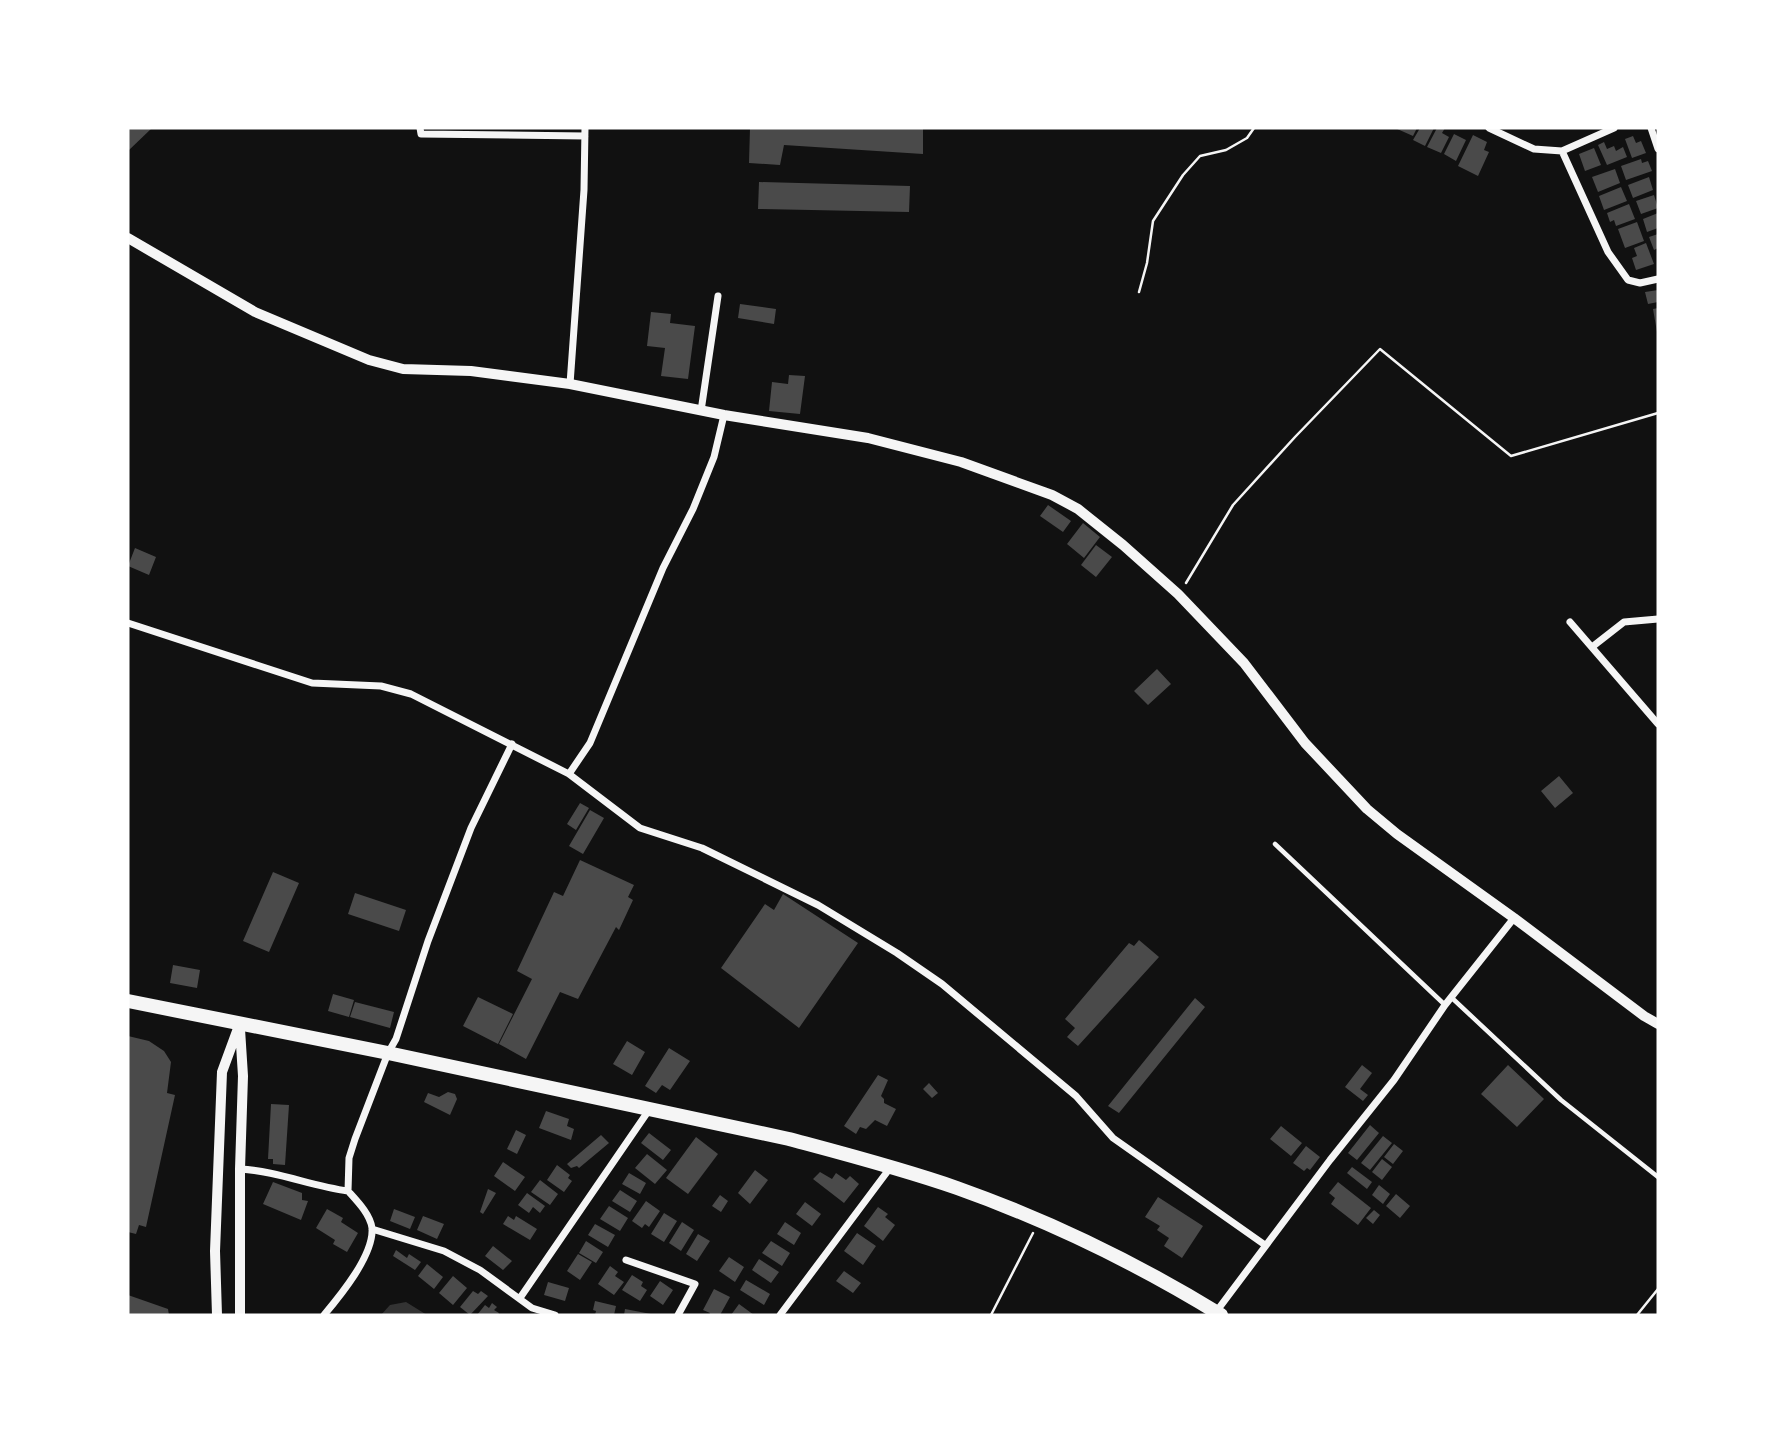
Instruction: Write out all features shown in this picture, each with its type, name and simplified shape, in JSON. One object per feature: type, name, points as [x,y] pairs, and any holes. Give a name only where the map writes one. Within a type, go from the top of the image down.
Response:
[{"type":"highway","points":[[128,1001],[388,1053],[789,1139],[957,1188],[1039,1221],[1114,1255],[1219,1314]]},
{"type":"main road","points":[[128,238],[255,312],[369,360],[402,369],[471,371],[570,384],[701,411],[867,438],[961,463],[1052,495],[1078,509],[1114,537],[1178,594],[1244,663],[1305,743],[1367,809],[1397,834],[1658,1024]]},
{"type":"street","points":[[420,128],[421,134],[585,132],[584,190],[570,384]]},
{"type":"street","points":[[1489,128],[1534,149],[1562,151],[1614,128]]},
{"type":"street","points":[[1651,128],[1658,149]]},
{"type":"street","points":[[1562,151],[1608,252],[1628,280],[1640,283],[1658,279]]},
{"type":"street","points":[[701,411],[718,296]]},
{"type":"street","points":[[569,774],[590,743],[663,568],[693,509],[714,457],[724,415]]},
{"type":"street","points":[[1592,647],[1624,622],[1658,618]]},
{"type":"street","points":[[1570,622],[1658,724]]},
{"type":"street","points":[[128,623],[312,683],[381,686],[411,694],[569,774],[640,828],[702,848],[818,905],[942,984],[1076,1096],[1113,1138],[1265,1245]]},
{"type":"street","points":[[324,1315],[352,1280],[367,1250],[372,1229],[367,1214],[348,1191],[349,1158],[355,1139],[396,1039],[428,941],[471,828],[512,744]]},
{"type":"street","points":[[1219,1314],[1265,1245],[1394,1080],[1446,1005],[1514,918]]},
{"type":"street","points":[[240,1023],[243,1076],[240,1315]]},
{"type":"street","points":[[217,1315],[215,1251],[222,1072],[240,1023]]},
{"type":"street","points":[[520,1298],[650,1109]]},
{"type":"street","points":[[240,1168],[267,1171],[320,1187],[348,1191]]},
{"type":"street","points":[[780,1315],[890,1168]]},
{"type":"street","points":[[372,1229],[444,1251],[481,1270],[532,1308],[555,1315]]},
{"type":"street","points":[[626,1260],[695,1284],[678,1315]]},
{"type":"lane","points":[[1275,844],[1446,1005]]},
{"type":"lane","points":[[1452,998],[1561,1100],[1658,1177]]},
{"type":"path","points":[[1139,292],[1147,263],[1153,221],[1183,175],[1200,156],[1226,150],[1247,138],[1254,128]]},
{"type":"path","points":[[1178,594],[1233,505],[1380,349],[1511,456],[1658,414]]},
{"type":"path","points":[[991,1315],[1014,1265],[1039,1221]]},
{"type":"path","points":[[1637,1315],[1658,1289]]},
{"type":"shaded area","points":[[406,1302],[427,1315],[381,1315],[390,1305]]},
{"type":"building","points":[[128,128],[152,128],[128,151]]},
{"type":"building","points":[[750,128],[923,128],[923,154],[784,145],[780,165],[749,163]]},
{"type":"building","points":[[1395,128],[1417,128],[1413,136]]},
{"type":"building","points":[[1420,128],[1434,128],[1425,146],[1413,140]]},
{"type":"building","points":[[1437,128],[1445,128],[1442,133],[1449,137],[1441,153],[1427,147]]},
{"type":"building","points":[[1454,134],[1466,140],[1456,161],[1444,154]]},
{"type":"building","points":[[1473,135],[1487,142],[1484,150],[1489,152],[1478,176],[1458,166]]},
{"type":"building","points":[[1633,136],[1636,143],[1641,141],[1646,153],[1632,158],[1625,139]]},
{"type":"building","points":[[1604,142],[1607,149],[1614,146],[1616,151],[1623,147],[1627,157],[1607,165],[1598,145]]},
{"type":"building","points":[[1594,148],[1601,165],[1585,171],[1579,154]]},
{"type":"building","points":[[1641,159],[1642,163],[1648,161],[1652,171],[1626,180],[1621,166]]},
{"type":"building","points":[[1615,169],[1620,183],[1598,192],[1592,177]]},
{"type":"building","points":[[1649,177],[1653,190],[1633,198],[1628,185]]},
{"type":"building","points":[[759,182],[910,186],[909,212],[758,209]]},
{"type":"building","points":[[1621,187],[1627,201],[1604,210],[1599,196]]},
{"type":"building","points":[[1654,195],[1658,208],[1641,214],[1636,201]]},
{"type":"building","points":[[1629,204],[1635,219],[1616,226],[1614,220],[1610,222],[1607,213]]},
{"type":"building","points":[[1658,213],[1658,228],[1647,232],[1643,219]]},
{"type":"building","points":[[1637,222],[1644,241],[1625,248],[1618,229]]},
{"type":"building","points":[[1658,234],[1658,248],[1654,250],[1649,237]]},
{"type":"building","points":[[1646,243],[1654,264],[1636,270],[1632,258],[1637,256],[1634,248]]},
{"type":"building","points":[[1658,290],[1658,302],[1648,304],[1645,292]]},
{"type":"building","points":[[740,304],[776,309],[774,324],[738,318]]},
{"type":"building","points":[[1658,308],[1658,332],[1657,332],[1653,309]]},
{"type":"building","points":[[651,312],[671,314],[670,323],[695,326],[688,379],[661,376],[665,348],[647,346]]},
{"type":"building","points":[[789,375],[805,376],[800,414],[769,411],[772,382],[788,384]]},
{"type":"building","points":[[1048,505],[1071,521],[1063,532],[1040,516]]},
{"type":"building","points":[[1083,523],[1100,537],[1084,558],[1067,544]]},
{"type":"building","points":[[1096,545],[1112,557],[1096,577],[1081,565]]},
{"type":"building","points":[[135,548],[156,557],[149,575],[128,566]]},
{"type":"building","points":[[1157,669],[1171,684],[1148,705],[1134,691]]},
{"type":"building","points":[[1559,776],[1573,793],[1555,808],[1541,791]]},
{"type":"building","points":[[580,803],[589,808],[576,830],[567,824]]},
{"type":"building","points":[[590,810],[604,818],[583,854],[569,846]]},
{"type":"building","points":[[580,860],[634,885],[628,897],[633,900],[619,930],[616,927],[578,999],[560,992],[526,1059],[499,1044],[532,979],[517,971],[554,892],[563,896]]},
{"type":"building","points":[[273,872],[299,883],[269,952],[243,941]]},
{"type":"building","points":[[355,893],[406,910],[399,931],[348,914]]},
{"type":"building","points":[[783,894],[858,943],[799,1028],[721,968],[765,904],[774,910]]},
{"type":"building","points":[[1139,940],[1159,957],[1078,1046],[1067,1037],[1075,1028],[1065,1019],[1129,943],[1134,946]]},
{"type":"building","points":[[173,965],[200,970],[197,988],[170,983]]},
{"type":"building","points":[[333,994],[354,1000],[349,1017],[328,1011]]},
{"type":"building","points":[[478,997],[513,1014],[498,1044],[463,1026]]},
{"type":"building","points":[[1195,998],[1205,1007],[1119,1113],[1108,1106]]},
{"type":"building","points":[[355,1002],[394,1012],[390,1028],[350,1017]]},
{"type":"building","points":[[128,1036],[149,1041],[164,1051],[171,1062],[167,1093],[175,1095],[146,1227],[139,1225],[136,1234],[128,1232]]},
{"type":"building","points":[[627,1041],[645,1052],[632,1075],[613,1064]]},
{"type":"building","points":[[669,1048],[690,1061],[670,1090],[662,1085],[656,1093],[645,1086]]},
{"type":"building","points":[[1362,1065],[1372,1073],[1360,1089],[1368,1095],[1363,1101],[1345,1087]]},
{"type":"building","points":[[1508,1065],[1544,1099],[1517,1127],[1481,1094]]},
{"type":"building","points":[[878,1075],[888,1080],[881,1096],[884,1103],[896,1109],[887,1126],[875,1120],[866,1129],[860,1127],[856,1134],[844,1126]]},
{"type":"building","points":[[929,1083],[938,1093],[932,1098],[923,1089]]},
{"type":"building","points":[[448,1092],[455,1094],[457,1099],[450,1115],[424,1102],[428,1093],[439,1097]]},
{"type":"building","points":[[271,1104],[289,1105],[285,1165],[273,1164],[273,1159],[268,1159]]},
{"type":"building","points":[[546,1111],[569,1119],[567,1126],[574,1129],[571,1140],[539,1128]]},
{"type":"building","points":[[1370,1125],[1379,1133],[1357,1160],[1348,1153]]},
{"type":"building","points":[[1281,1126],[1302,1143],[1291,1156],[1270,1139]]},
{"type":"building","points":[[516,1130],[526,1135],[517,1154],[507,1149]]},
{"type":"building","points":[[649,1133],[671,1150],[663,1160],[641,1143]]},
{"type":"building","points":[[601,1135],[609,1143],[579,1168],[571,1168],[567,1164]]},
{"type":"building","points":[[1383,1136],[1392,1143],[1370,1170],[1361,1163]]},
{"type":"building","points":[[696,1137],[718,1154],[688,1194],[666,1178]]},
{"type":"building","points":[[1394,1144],[1403,1151],[1393,1164],[1384,1157]]},
{"type":"building","points":[[1306,1146],[1320,1157],[1310,1170],[1307,1168],[1304,1171],[1293,1163]]},
{"type":"building","points":[[647,1154],[667,1170],[655,1184],[635,1168]]},
{"type":"building","points":[[1382,1159],[1392,1167],[1382,1180],[1372,1172]]},
{"type":"building","points":[[503,1162],[525,1177],[515,1191],[494,1176]]},
{"type":"building","points":[[557,1165],[570,1175],[568,1178],[572,1181],[564,1192],[547,1180]]},
{"type":"building","points":[[1352,1167],[1372,1182],[1367,1189],[1347,1173]]},
{"type":"building","points":[[755,1170],[768,1180],[750,1204],[738,1193]]},
{"type":"building","points":[[820,1172],[832,1179],[836,1173],[846,1180],[850,1176],[859,1184],[844,1203],[813,1179]]},
{"type":"building","points":[[629,1173],[646,1183],[640,1194],[622,1184]]},
{"type":"building","points":[[540,1180],[558,1194],[550,1205],[531,1192]]},
{"type":"building","points":[[273,1182],[302,1193],[302,1200],[308,1201],[301,1220],[263,1204]]},
{"type":"building","points":[[1338,1182],[1371,1208],[1358,1225],[1331,1204],[1335,1198],[1329,1193]]},
{"type":"building","points":[[1379,1185],[1390,1194],[1383,1204],[1372,1195]]},
{"type":"building","points":[[488,1189],[496,1193],[483,1214],[480,1212]]},
{"type":"building","points":[[620,1190],[637,1201],[630,1212],[612,1201]]},
{"type":"building","points":[[527,1193],[545,1206],[540,1213],[533,1207],[529,1213],[518,1205]]},
{"type":"building","points":[[1396,1194],[1410,1206],[1400,1218],[1386,1206]]},
{"type":"building","points":[[720,1195],[728,1201],[721,1212],[712,1206]]},
{"type":"building","points":[[1158,1197],[1203,1226],[1182,1258],[1164,1246],[1169,1238],[1157,1230],[1160,1226],[1145,1217]]},
{"type":"building","points":[[646,1201],[660,1211],[649,1227],[645,1224],[642,1228],[632,1221]]},
{"type":"building","points":[[805,1202],[821,1214],[812,1226],[796,1214]]},
{"type":"building","points":[[609,1206],[628,1218],[620,1231],[600,1219]]},
{"type":"building","points":[[878,1207],[888,1214],[885,1217],[895,1225],[883,1241],[864,1226]]},
{"type":"building","points":[[327,1209],[343,1218],[341,1222],[358,1233],[347,1252],[333,1244],[335,1240],[316,1228]]},
{"type":"building","points":[[394,1209],[415,1217],[410,1229],[390,1221]]},
{"type":"building","points":[[1374,1210],[1380,1215],[1373,1224],[1366,1218]]},
{"type":"building","points":[[664,1213],[677,1221],[664,1242],[651,1234]]},
{"type":"building","points":[[423,1216],[444,1224],[437,1239],[417,1230]]},
{"type":"building","points":[[508,1216],[514,1220],[516,1216],[537,1229],[530,1240],[503,1224]]},
{"type":"building","points":[[682,1222],[694,1230],[681,1251],[669,1243]]},
{"type":"building","points":[[785,1222],[801,1233],[794,1245],[777,1234]]},
{"type":"building","points":[[595,1224],[615,1235],[608,1247],[588,1235]]},
{"type":"building","points":[[857,1233],[876,1246],[863,1265],[844,1251]]},
{"type":"building","points":[[698,1234],[710,1241],[697,1261],[686,1254]]},
{"type":"building","points":[[586,1241],[603,1252],[596,1263],[579,1253]]},
{"type":"building","points":[[771,1241],[790,1253],[782,1266],[762,1253]]},
{"type":"building","points":[[493,1246],[512,1261],[503,1270],[485,1256]]},
{"type":"building","points":[[396,1250],[407,1258],[409,1254],[421,1262],[415,1270],[393,1256]]},
{"type":"building","points":[[578,1254],[592,1262],[580,1280],[567,1271]]},
{"type":"building","points":[[729,1257],[744,1267],[735,1282],[719,1271]]},
{"type":"building","points":[[759,1259],[779,1272],[771,1283],[752,1270]]},
{"type":"building","points":[[427,1264],[443,1277],[434,1289],[418,1276]]},
{"type":"building","points":[[610,1266],[618,1272],[615,1276],[624,1282],[614,1295],[598,1284]]},
{"type":"building","points":[[844,1271],[861,1283],[853,1293],[836,1281]]},
{"type":"building","points":[[632,1275],[643,1282],[641,1286],[647,1290],[640,1301],[622,1290]]},
{"type":"building","points":[[453,1276],[467,1288],[453,1305],[439,1293]]},
{"type":"building","points":[[746,1280],[770,1294],[764,1305],[740,1290]]},
{"type":"building","points":[[660,1281],[673,1290],[663,1305],[650,1296]]},
{"type":"building","points":[[548,1282],[569,1288],[565,1301],[544,1295]]},
{"type":"building","points":[[714,1289],[730,1297],[720,1315],[709,1315],[710,1313],[703,1310]]},
{"type":"building","points":[[473,1291],[478,1294],[481,1291],[488,1296],[470,1315],[460,1307]]},
{"type":"building","points":[[128,1295],[168,1309],[169,1315],[128,1315]]},
{"type":"building","points":[[595,1301],[616,1306],[614,1315],[595,1315]]},
{"type":"building","points":[[492,1303],[497,1307],[494,1310],[498,1315],[477,1315],[485,1305],[489,1308]]},
{"type":"building","points":[[739,1304],[754,1315],[731,1315]]},
{"type":"building","points":[[625,1309],[651,1314],[624,1315]]}]
